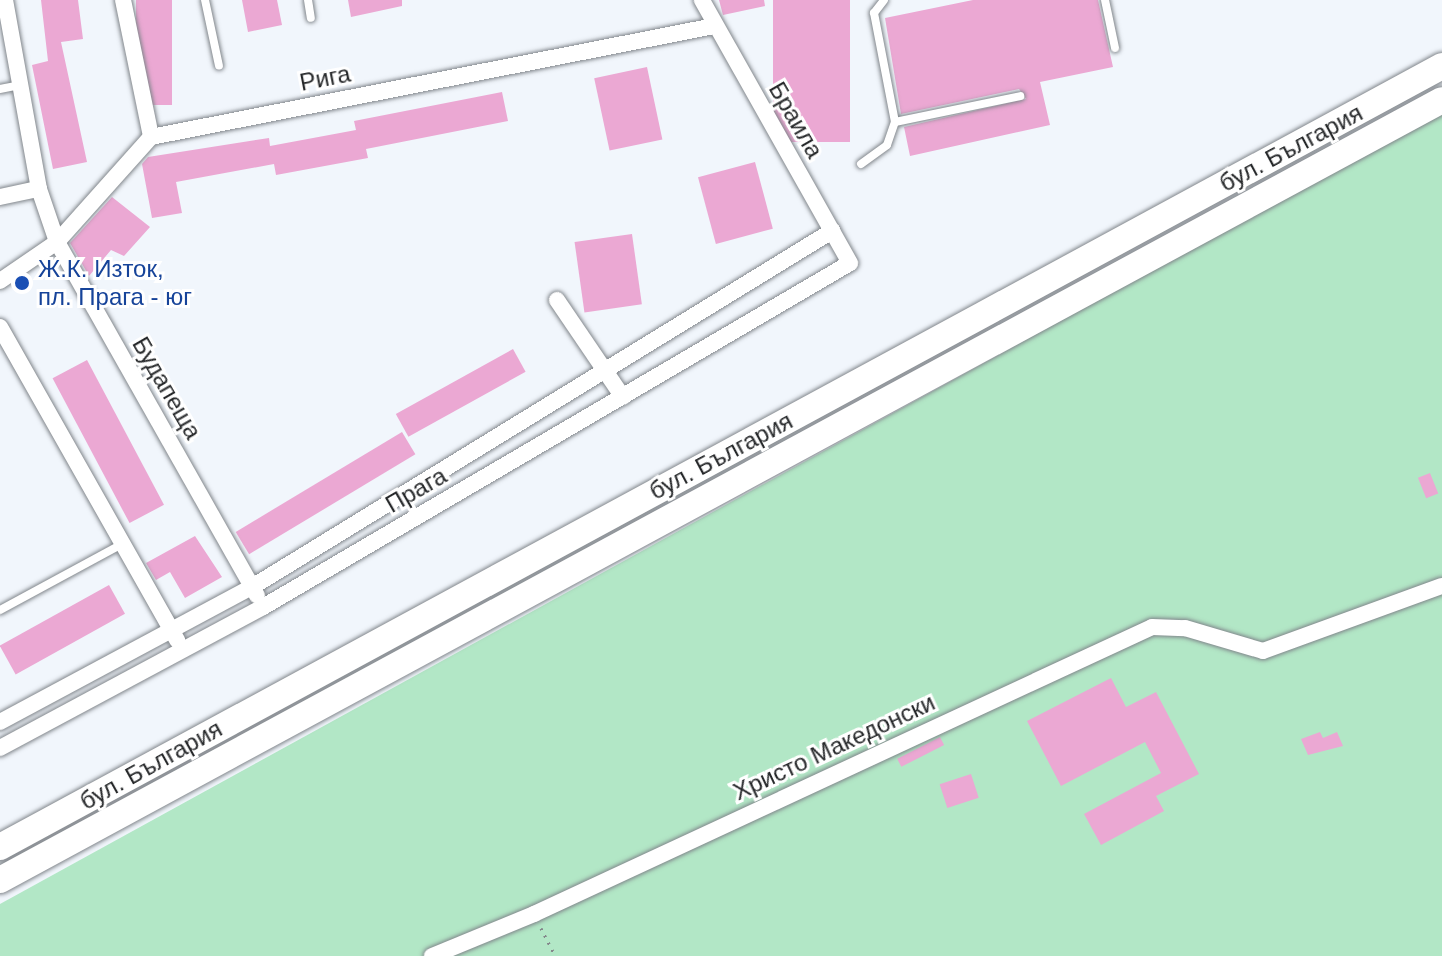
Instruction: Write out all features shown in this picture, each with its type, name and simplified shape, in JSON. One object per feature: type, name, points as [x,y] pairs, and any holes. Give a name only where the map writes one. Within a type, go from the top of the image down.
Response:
[{"type":"highway","name":"бул. България","points":[[0,847],[1442,66]]},
{"type":"highway","name":"бул. България","points":[[0,880],[1442,100]]},
{"type":"street","name":"Будапеща","points":[[5,0],[39,189],[57,242],[263,607]]},
{"type":"street","points":[[0,281],[57,242],[151,137],[123,0]]},
{"type":"street","name":"Браила","points":[[702,0],[850,263]]},
{"type":"street","name":"Рига","points":[[151,137],[714,26]]},
{"type":"street","points":[[0,197],[39,189]]},
{"type":"street","points":[[0,722],[252,587],[832,231]]},
{"type":"street","name":"Прага","points":[[0,748],[263,607],[850,263]]},
{"type":"street","points":[[557,300],[623,397]]},
{"type":"street","points":[[2,334],[183,652]]},
{"type":"street","name":"Христо Македонски","points":[[432,956],[534,914],[1152,627],[1185,628],[1263,651],[1442,586]]},
{"type":"lane","points":[[205,0],[219,66]]},
{"type":"lane","points":[[308,0],[311,18]]},
{"type":"lane","points":[[861,164],[887,145],[895,122],[874,13],[884,0]]},
{"type":"lane","points":[[1105,0],[1115,48]]},
{"type":"lane","points":[[0,89],[20,85]]},
{"type":"lane","points":[[895,122],[1020,96]]},
{"type":"lane","points":[[0,610],[122,544]]},
{"type":"path","points":[[534,914],[555,956]]},
{"type":"green space","points":[[1442,111],[1442,956],[0,956],[0,904]]},
{"type":"building","points":[[41,0],[78,0],[83,39],[61,42],[87,162],[53,169],[32,65],[48,61]]},
{"type":"building","points":[[136,0],[172,0],[172,105],[136,105]]},
{"type":"building","points":[[242,0],[277,0],[282,25],[248,32]]},
{"type":"building","points":[[348,0],[402,0],[402,6],[351,17]]},
{"type":"building","points":[[719,0],[764,0],[765,6],[723,15]]},
{"type":"building","points":[[773,0],[850,0],[850,142],[773,142]]},
{"type":"building","points":[[973,0],[1098,0],[1113,67],[1040,82],[1050,125],[910,156],[904,127],[1026,99],[1019,89],[901,114],[885,18]]},
{"type":"building","points":[[647,67],[662,139],[610,151],[594,78]]},
{"type":"building","points":[[502,92],[508,121],[366,149],[368,158],[276,175],[274,164],[176,182],[182,213],[152,218],[142,164],[148,157],[269,138],[270,146],[356,130],[354,121]]},
{"type":"building","points":[[755,162],[773,229],[716,244],[698,177]]},
{"type":"building","points":[[112,197],[150,227],[124,256],[111,250],[89,276],[70,243]]},
{"type":"building","points":[[632,234],[642,304],[584,312],[575,242]]},
{"type":"building","points":[[513,349],[526,372],[408,437],[396,414]]},
{"type":"building","points":[[87,360],[164,505],[130,523],[53,378]]},
{"type":"building","points":[[402,432],[415,454],[249,554],[236,532]]},
{"type":"building","points":[[1430,473],[1438,493],[1426,498],[1418,478]]},
{"type":"building","points":[[195,536],[222,577],[185,598],[170,572],[156,580],[146,563]]},
{"type":"building","points":[[109,585],[125,614],[16,674],[0,645]]},
{"type":"building","points":[[1111,678],[1126,707],[1156,692],[1199,774],[1156,796],[1164,811],[1101,845],[1084,814],[1161,773],[1145,742],[1061,786],[1027,721]]},
{"type":"building","points":[[1320,732],[1323,738],[1337,732],[1343,746],[1308,755],[1301,739]]},
{"type":"building","points":[[940,737],[944,745],[901,767],[897,759]]},
{"type":"building","points":[[971,774],[979,798],[947,808],[940,784]]},
{"type":"place","name":"Ж.К. Изток, пл. Прага - юг","points":[[22,283]]}]
